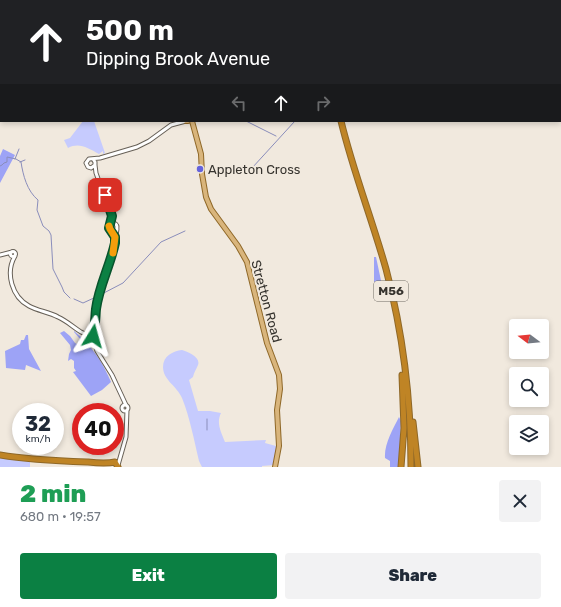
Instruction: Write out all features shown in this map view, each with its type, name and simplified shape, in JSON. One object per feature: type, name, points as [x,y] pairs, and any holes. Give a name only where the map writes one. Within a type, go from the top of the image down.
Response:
[{"type":"highway","name":"M56","points":[[338,122],[351,171],[382,271],[392,313],[402,375],[406,415],[408,467]]},
{"type":"highway","name":"M56","points":[[341,122],[354,169],[386,269],[398,324],[413,422],[418,467]]},
{"type":"highway","name":"M56","points":[[401,467],[404,428],[402,375]]},
{"type":"highway","name":"M56","points":[[407,385],[411,467]]},
{"type":"highway","points":[[0,454],[22,458],[115,465]]},
{"type":"main road","name":"Stretton Road","points":[[188,122],[194,127]]},
{"type":"main road","name":"Stretton Road","points":[[192,122],[202,156],[202,180],[206,197],[211,209],[238,246],[247,262],[267,343],[279,375],[280,389],[277,408],[279,446],[275,467]]},
{"type":"street","points":[[96,173],[86,165],[86,161],[137,147],[149,141],[171,125],[179,122]]},
{"type":"street","points":[[90,168],[100,158]]},
{"type":"street","points":[[93,159],[96,173],[114,223],[117,226],[113,253],[99,291],[93,331],[97,351],[112,375],[122,399],[128,408],[126,417],[126,437],[115,465]]},
{"type":"street","points":[[112,216],[109,228],[115,237]]},
{"type":"street","points":[[110,225],[114,223]]},
{"type":"street","points":[[112,231],[117,229]]},
{"type":"street","points":[[0,255],[12,255],[10,272],[11,281],[16,293],[22,301],[31,307],[61,318],[81,332],[94,337]]},
{"type":"street","points":[[94,337],[99,335],[95,325]]},
{"type":"street","points":[[87,334],[93,331],[98,332]]},
{"type":"street","points":[[124,412],[126,417]]},
{"type":"shaded area","points":[[82,122],[94,122],[105,153],[103,154],[103,151],[99,154],[80,146],[72,146],[68,148],[64,140],[70,138]]},
{"type":"shaded area","points":[[3,149],[15,155],[0,183],[0,156]]},
{"type":"shaded area","points":[[374,257],[376,257],[383,290],[374,289]]},
{"type":"shaded area","points":[[64,331],[77,344],[80,339],[74,331],[86,342],[105,368],[111,382],[102,390],[91,396],[73,372],[76,371],[74,368],[74,361],[71,359],[68,361],[71,350],[70,345],[60,333]]},
{"type":"shaded area","points":[[26,335],[28,335],[29,349],[41,371],[26,365],[25,370],[6,368],[5,351],[20,344],[21,340],[24,340]]},
{"type":"shaded area","points":[[182,350],[193,355],[198,360],[198,365],[193,377],[189,380],[198,411],[221,413],[219,424],[225,442],[266,440],[265,443],[276,446],[274,465],[262,467],[202,467],[199,461],[190,421],[182,398],[165,376],[163,367],[163,363],[169,355]]},
{"type":"shaded area","points":[[399,417],[401,421],[399,467],[390,467],[390,461],[385,458],[386,447],[389,437]]},
{"type":"shaded area","points":[[0,455],[30,461],[30,467],[0,467]]},
{"type":"waterway","points":[[248,122],[276,136]]},
{"type":"waterway","points":[[252,168],[294,122]]},
{"type":"waterway","points":[[15,159],[19,149]]},
{"type":"waterway","points":[[0,166],[7,162],[7,157],[21,162],[28,187],[38,200],[37,210],[43,226],[51,235],[53,269],[64,292],[70,298]]},
{"type":"waterway","points":[[20,162],[25,160]]},
{"type":"waterway","points":[[100,295],[123,283],[161,242],[185,231]]},
{"type":"waterway","points":[[74,299],[83,303],[96,297]]},
{"type":"waterway","points":[[207,419],[207,430]]},
{"type":"slow traffic","points":[[109,226],[115,237],[113,253]]},
{"type":"place","name":"Appleton Cross","points":[[200,169]]},
{"type":"route","points":[[93,336],[92,334],[95,328],[99,291],[113,253],[115,243],[115,237],[109,228],[112,216],[105,195]]}]
